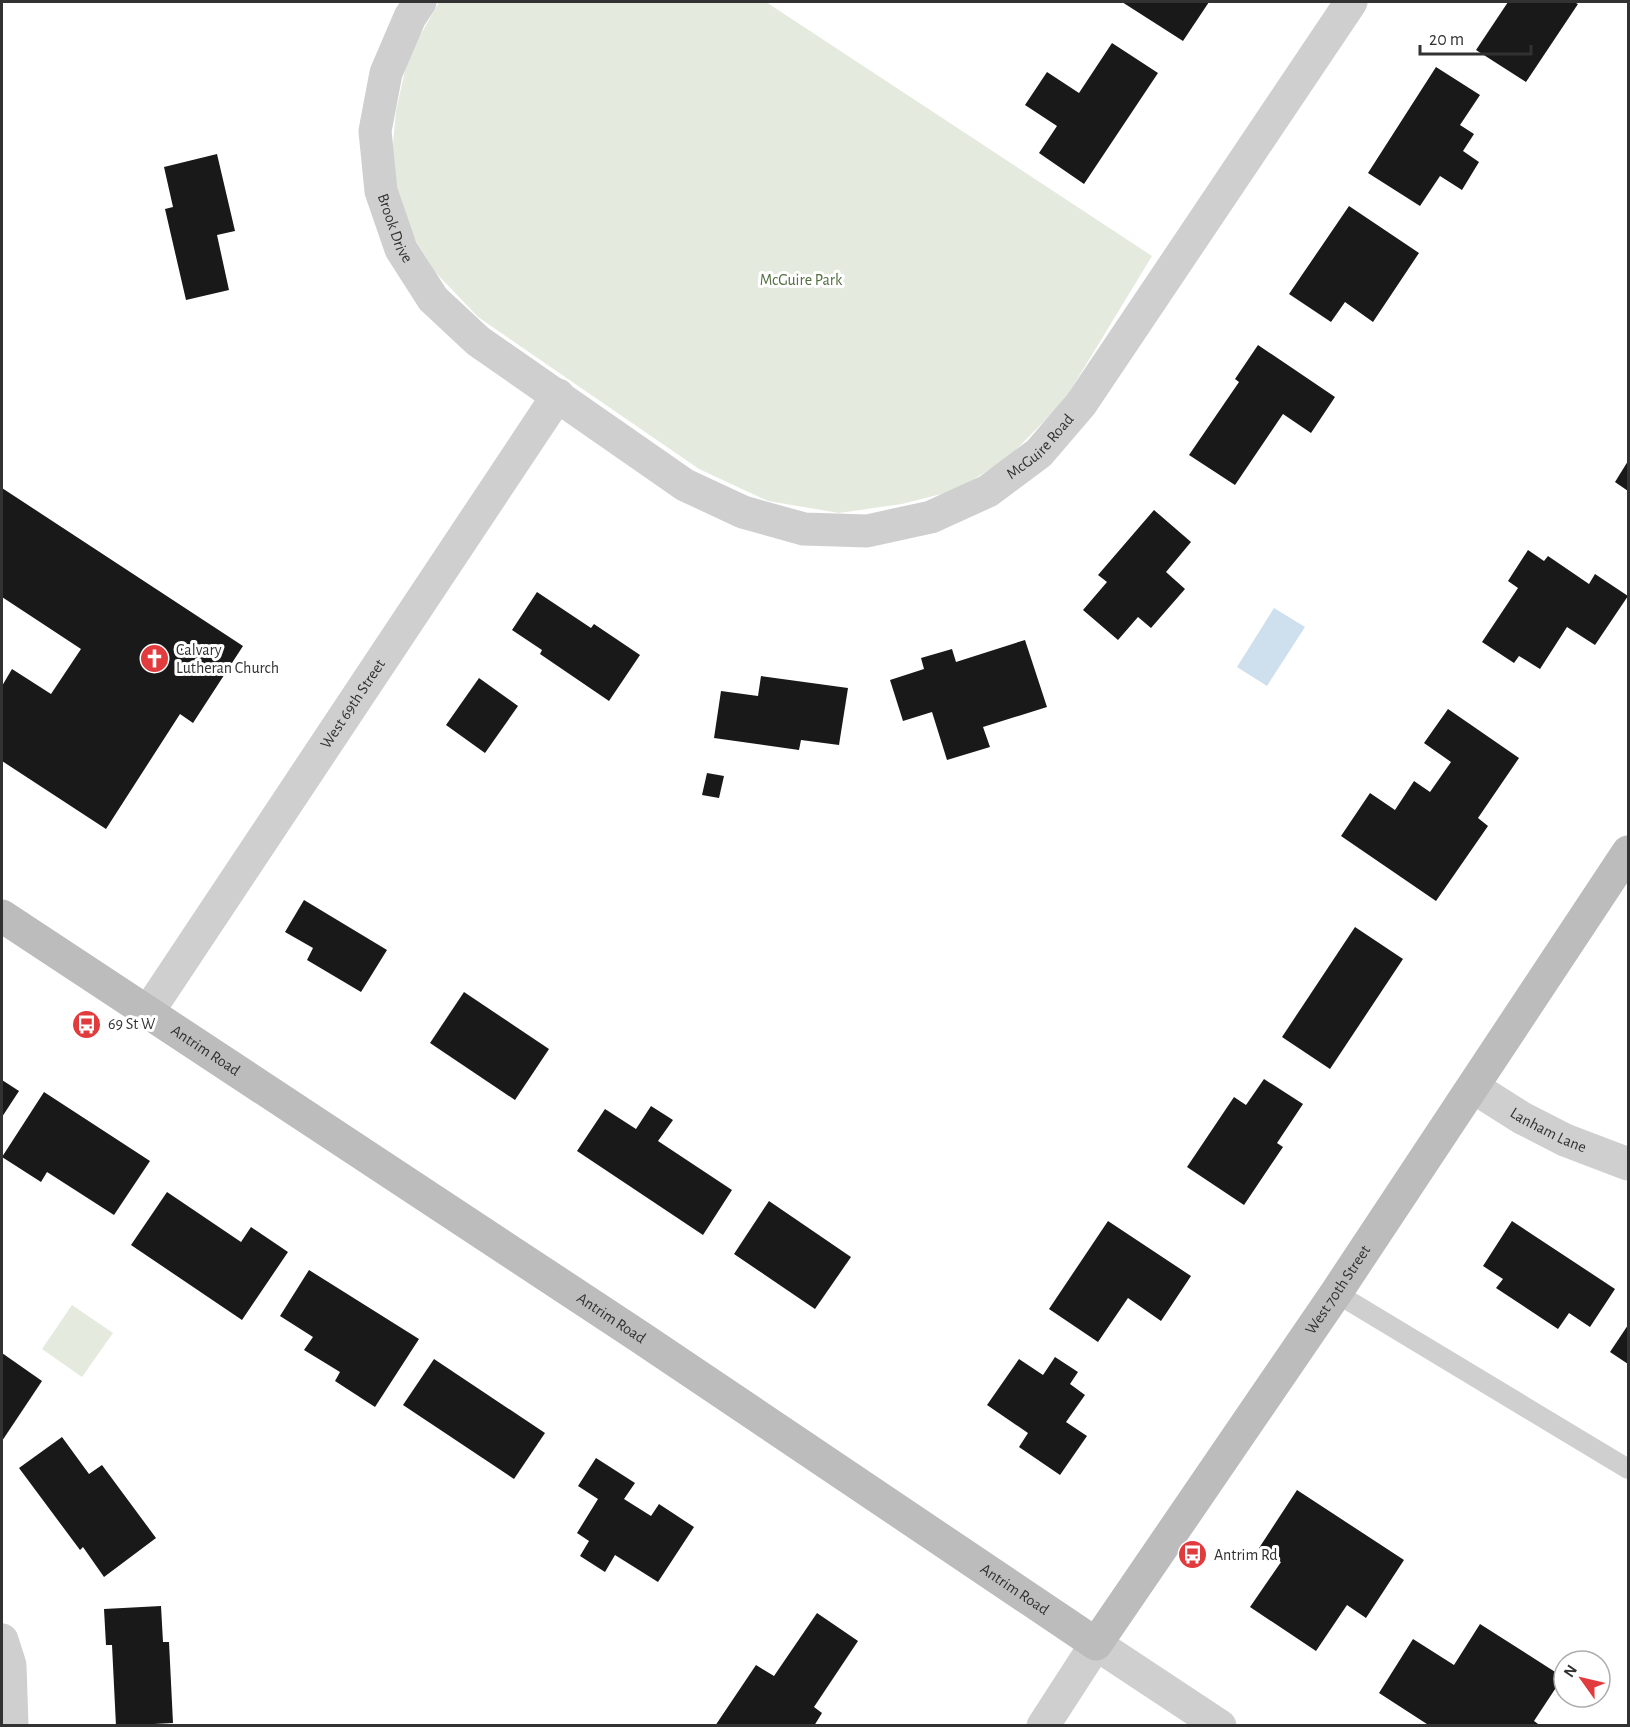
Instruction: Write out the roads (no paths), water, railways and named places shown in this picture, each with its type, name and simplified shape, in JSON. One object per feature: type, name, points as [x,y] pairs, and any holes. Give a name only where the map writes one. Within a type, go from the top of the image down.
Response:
[{"type":"street","name":"Brook Drive","points":[[420,2],[410,16],[386,73],[375,131],[381,190],[387,210],[401,249],[433,299],[478,341],[558,395]]},
{"type":"street","name":"McGuire Road","points":[[558,395],[685,485],[743,512],[804,529],[867,531],[931,517],[988,491],[1040,453],[1081,404],[1351,2]]},
{"type":"street","name":"West 69th Street","points":[[148,1012],[558,395]]},
{"type":"street","name":"West 70th Street","points":[[1043,1725],[1336,1293],[1629,852]]},
{"type":"street","name":"Antrim Road","points":[[2,916],[650,1344],[1220,1725]]},
{"type":"street","name":"Lanham Lane","points":[[1473,1087],[1522,1118],[1565,1140],[1629,1164]]},
{"type":"street","points":[[2,1640],[9,1665],[12,1725]]},
{"type":"lane","points":[[1336,1293],[1629,1469]]},
{"type":"water","points":[[1274,608],[1305,627],[1267,686],[1237,667]]},
{"type":"place","name":"Calvary Lutheran Church","points":[[155,659]]},
{"type":"place","name":"69 St W","points":[[87,1024]]},
{"type":"place","name":"Antrim Rd","points":[[1193,1555]]},
{"type":"park label","name":"McGuire Park","points":[[801,280]]}]
